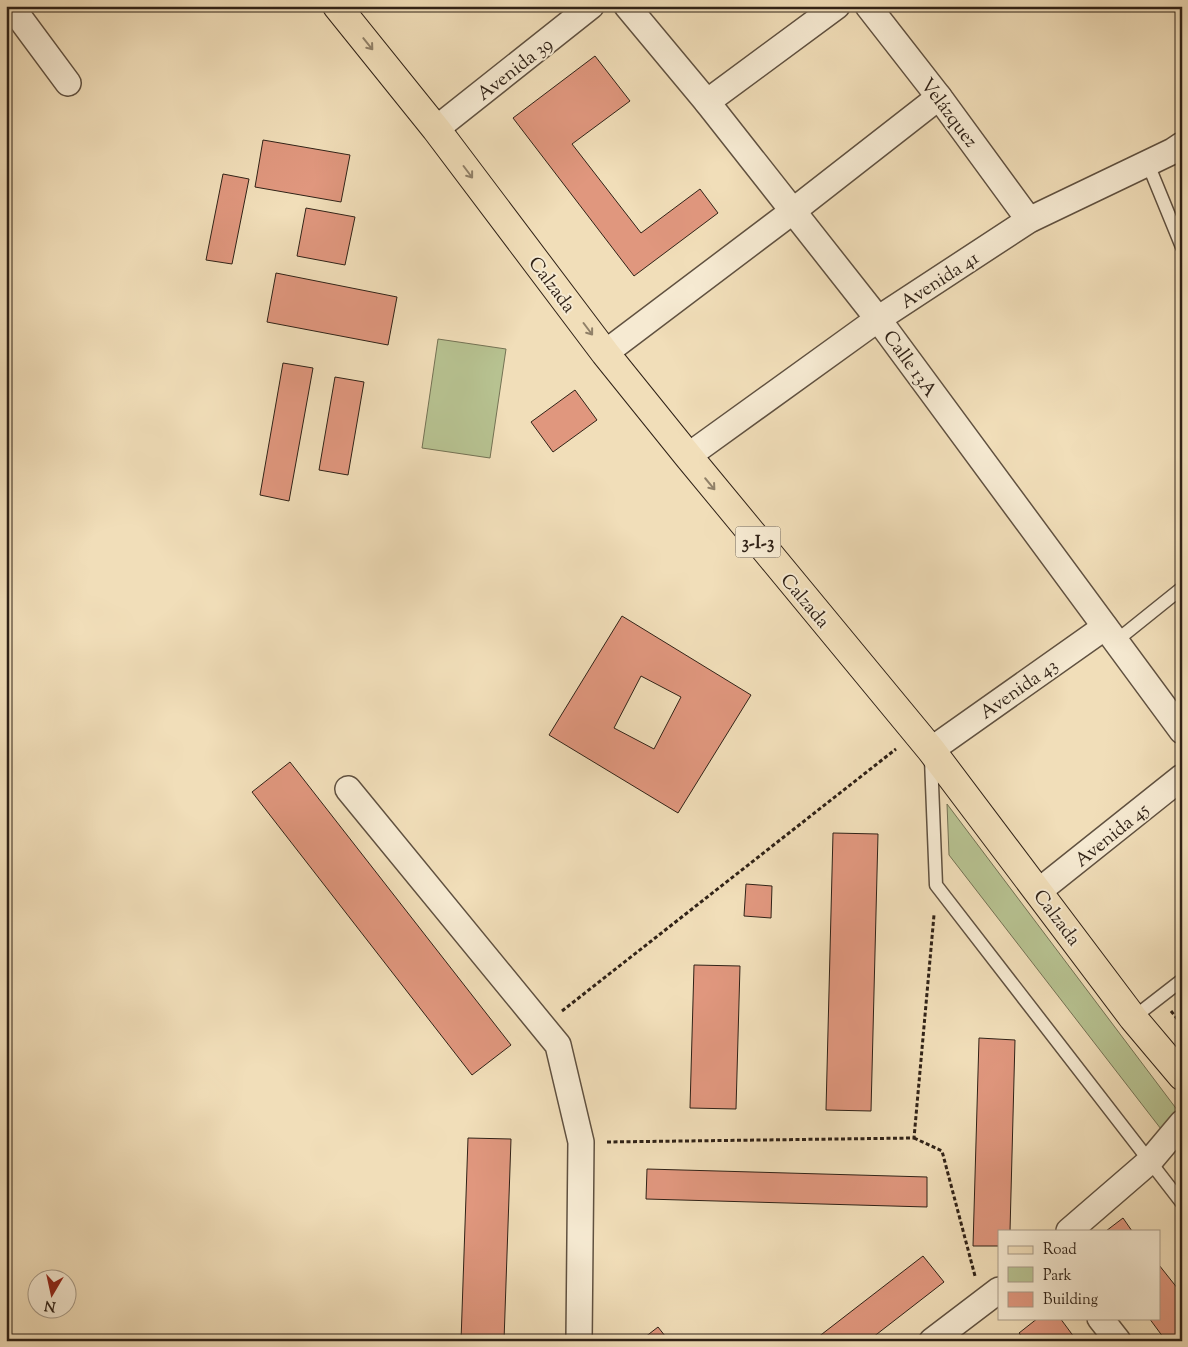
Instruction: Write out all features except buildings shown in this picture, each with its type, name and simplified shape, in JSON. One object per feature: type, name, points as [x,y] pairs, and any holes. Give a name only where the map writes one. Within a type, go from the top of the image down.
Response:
[{"type":"main road","name":"Calzada","points":[[337,6],[436,129],[605,353],[924,742],[1040,891],[1133,1018],[1182,1076]]},
{"type":"street","points":[[11,6],[68,83]]},
{"type":"street","name":"Avenida 39","points":[[436,129],[591,6]]},
{"type":"street","name":"Calle 13A","points":[[627,6],[707,102],[878,319],[1182,731]]},
{"type":"street","points":[[707,102],[837,6]]},
{"type":"street","name":"Velázquez","points":[[868,6],[939,97],[1029,220]]},
{"type":"street","points":[[605,353],[793,211],[939,97]]},
{"type":"street","name":"Avenida 41","points":[[688,456],[878,319],[1029,220],[1148,164],[1182,145]]},
{"type":"street","name":"Avenida 43","points":[[924,742],[1111,634]]},
{"type":"street","name":"Avenida 45","points":[[1040,891],[1182,777]]},
{"type":"street","points":[[348,789],[558,1045],[581,1142],[579,1341]]},
{"type":"street","points":[[1070,1230],[1150,1161],[1182,1123]]},
{"type":"street","points":[[948,1336],[991,1297]]},
{"type":"street","points":[[1102,1320],[1118,1341]]},
{"type":"lane","points":[[1148,164],[1182,247]]},
{"type":"lane","points":[[1111,634],[1182,588]]},
{"type":"lane","points":[[924,742],[936,885],[1182,1202]]},
{"type":"lane","points":[[1133,1018],[1182,980]]},
{"type":"path","points":[[542,1026],[924,742]]},
{"type":"path","points":[[914,1138],[936,885]]},
{"type":"path","points":[[581,1142],[914,1138],[942,1151],[991,1297]]},
{"type":"green space","points":[[438,339],[506,349],[490,458],[422,448]]},
{"type":"green space","points":[[947,804],[1178,1111],[1161,1129],[949,855]]}]
